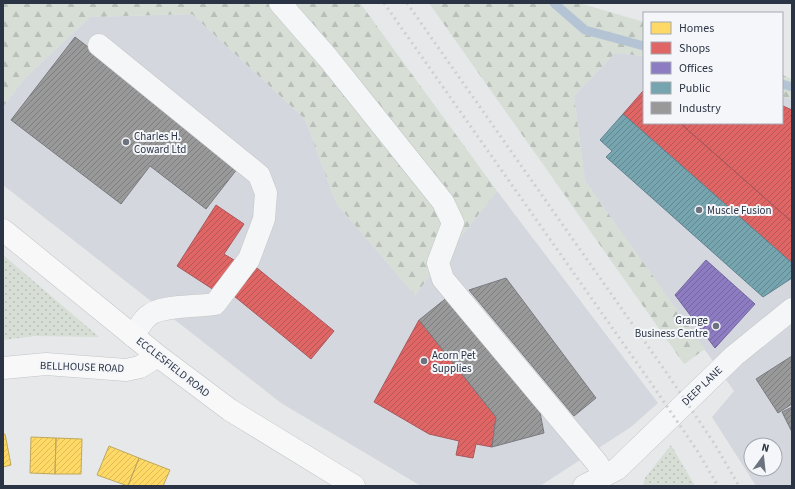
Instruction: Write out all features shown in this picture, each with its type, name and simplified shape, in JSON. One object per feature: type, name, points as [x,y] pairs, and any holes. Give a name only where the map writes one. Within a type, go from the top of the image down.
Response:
[{"type":"main road","name":"ECCLESFIELD ROAD","points":[[3,230],[158,356],[230,410],[354,486]]},
{"type":"main road","name":"BELLHOUSE ROAD","points":[[3,368],[46,364],[126,370],[140,367],[158,356]]},
{"type":"street","points":[[280,3],[328,58],[443,202],[453,223],[438,263],[442,279],[597,463],[611,477]]},
{"type":"street","points":[[99,45],[259,175],[266,193],[264,219],[249,259],[215,304],[198,307],[172,307],[149,315],[133,336]]},
{"type":"street","name":"DEEP LANE","points":[[584,486],[611,477],[734,356],[792,309]]},
{"type":"shaded area","points":[[192,14],[305,119],[336,203],[415,295],[497,191],[658,403],[631,427],[540,486],[421,486],[281,403],[3,185],[3,107],[24,79],[90,17]]},
{"type":"shaded area","points":[[615,53],[643,56],[643,124],[783,124],[783,96],[792,100],[792,486],[756,486],[750,477],[783,477],[783,437],[743,437],[743,466],[712,417],[734,391],[585,181],[574,96]]},
{"type":"green space","points":[[3,3],[360,3],[497,191],[415,295],[336,203],[305,119],[192,14],[90,17],[24,79],[3,107]]},
{"type":"green space","points":[[429,3],[579,3],[643,22],[643,56],[615,53],[574,96],[585,181],[705,349],[684,364]]},
{"type":"green space","points":[[783,75],[792,79],[792,100],[783,96]]},
{"type":"green space","points":[[3,255],[99,337],[35,336],[3,340]]},
{"type":"green space","points":[[671,445],[695,486],[643,486],[645,478]]},
{"type":"building: Homes","points":[[3,434],[5,434],[11,465],[3,467]]},
{"type":"building: Homes","points":[[31,437],[56,438],[55,474],[30,473]]},
{"type":"building: Homes","points":[[56,438],[82,439],[81,474],[55,474]]},
{"type":"building: Homes","points":[[109,446],[139,458],[128,486],[97,475]]},
{"type":"building: Homes","points":[[139,458],[170,470],[163,486],[128,486]]},
{"type":"building: Shops","points":[[643,91],[643,124],[681,124],[792,222],[792,263],[623,114]]},
{"type":"building: Shops","points":[[783,106],[792,110],[792,222],[681,124],[783,124]]},
{"type":"building: Shops","points":[[216,205],[244,224],[224,254],[234,260],[214,290],[177,266]]},
{"type":"building: Shops","points":[[257,268],[334,331],[311,359],[234,296]]},
{"type":"building: Shops","name":"Acorn Pet Supplies","points":[[419,320],[496,417],[492,447],[476,444],[473,458],[456,455],[459,441],[429,434],[374,402]]},
{"type":"building: Offices","name":"Grange Business Centre","points":[[706,260],[755,304],[715,348],[675,295]]},
{"type":"building: Public","name":"Muscle Fusion","points":[[623,114],[792,263],[792,278],[763,297],[606,157],[612,151],[600,140]]},
{"type":"building: Industry","name":"Charles H. Coward Ltd","points":[[75,37],[241,164],[206,209],[150,166],[121,204],[11,120]]},
{"type":"building: Industry","points":[[506,278],[596,398],[574,416],[469,290]]},
{"type":"building: Industry","points":[[449,296],[538,402],[544,433],[492,447],[496,417],[419,320]]},
{"type":"building: Industry","points":[[792,356],[792,404],[778,413],[756,379]]},
{"type":"building: Industry","points":[[792,407],[792,432],[782,412]]},
{"type":"waterway","points":[[554,3],[585,30],[643,46]]},
{"type":"waterway","points":[[783,84],[792,87]]},
{"type":"railway","points":[[384,3],[651,383],[698,452],[718,486]]},
{"type":"railway","points":[[407,3],[666,372],[714,443],[739,486]]},
{"type":"place","name":"Charles H. Coward Ltd","points":[[126,142]]},
{"type":"place","name":"Muscle Fusion","points":[[699,210]]},
{"type":"place","name":"Grange Business Centre","points":[[716,326]]},
{"type":"place","name":"Acorn Pet Supplies","points":[[424,361]]}]
